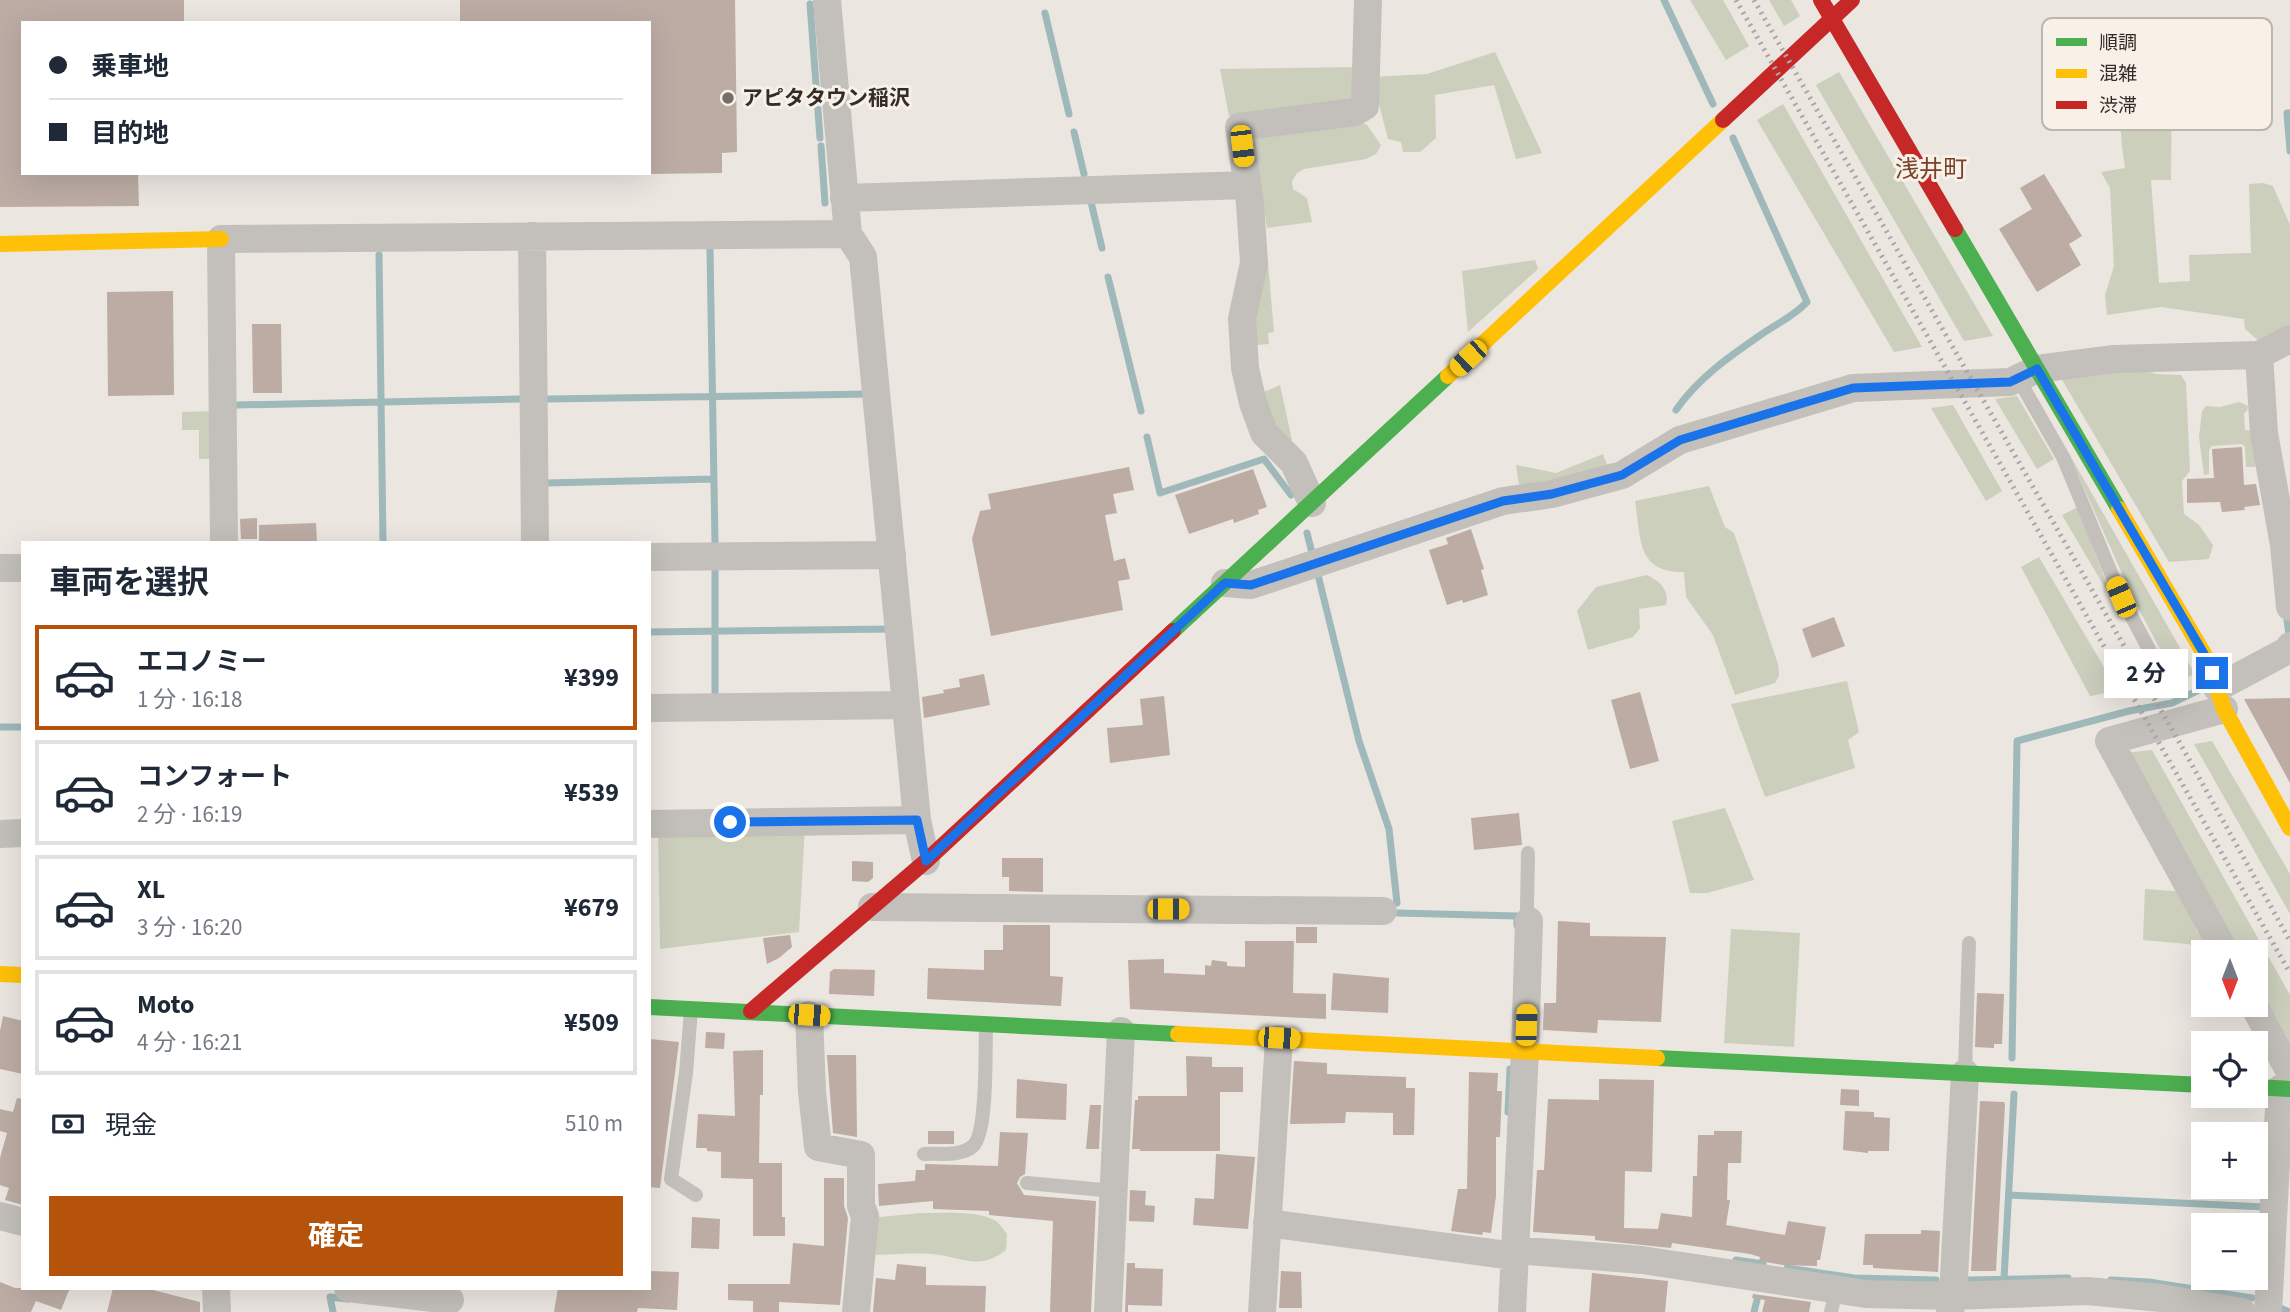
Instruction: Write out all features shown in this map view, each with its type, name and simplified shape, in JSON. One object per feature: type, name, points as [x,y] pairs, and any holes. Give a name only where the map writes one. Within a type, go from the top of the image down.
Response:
[{"type":"street","points":[[827,0],[848,234],[863,257],[917,820],[926,861]]},
{"type":"street","points":[[1312,503],[1294,463],[1264,433],[1253,403],[1245,368],[1242,319],[1254,263],[1240,127],[1355,112],[1365,106],[1368,0]]},
{"type":"street","points":[[1821,0],[2028,374],[2207,659],[2220,698],[2290,828]]},
{"type":"street","points":[[751,1011],[926,861],[1852,0]]},
{"type":"street","points":[[844,198],[1247,185]]},
{"type":"street","points":[[0,244],[220,239],[848,234]]},
{"type":"street","points":[[532,236],[535,541]]},
{"type":"street","points":[[220,239],[224,541]]},
{"type":"street","points":[[1225,583],[1251,585],[1503,501],[1552,494],[1622,475],[1680,440],[1853,388],[2010,382],[2028,374],[2114,359],[2259,355],[2290,339]]},
{"type":"street","points":[[2259,355],[2264,433],[2284,545],[2290,607]]},
{"type":"street","points":[[651,557],[892,555]]},
{"type":"street","points":[[0,568],[21,568]]},
{"type":"street","points":[[2218,940],[2109,741],[2220,698],[2290,646]]},
{"type":"street","points":[[651,708],[906,705]]},
{"type":"street","points":[[651,824],[917,820]]},
{"type":"street","points":[[0,834],[21,833]]},
{"type":"street","points":[[872,907],[1383,911]]},
{"type":"street","points":[[1512,1312],[1530,921]]},
{"type":"street","points":[[0,974],[21,975]]},
{"type":"street","points":[[651,1007],[2191,1084]]},
{"type":"street","points":[[809,1015],[812,1092],[818,1146],[861,1155],[861,1206],[864,1216],[856,1312]]},
{"type":"street","points":[[2257,1017],[2279,1084],[2268,1312]]},
{"type":"street","points":[[1108,1312],[1121,1031]]},
{"type":"street","points":[[1262,1312],[1279,1038]]},
{"type":"street","points":[[1951,1304],[1965,1073]]},
{"type":"street","points":[[0,1216],[21,1221]]},
{"type":"street","points":[[1267,1223],[1514,1254],[1642,1260],[1833,1301],[1866,1294],[1951,1304],[2078,1296],[2161,1298],[2242,1312]]},
{"type":"street","points":[[216,1290],[217,1312]]},
{"type":"street","points":[[365,1290],[451,1300]]},
{"type":"lane","points":[[2028,374],[2121,597],[2158,666]]},
{"type":"lane","points":[[1528,853],[1527,907],[1530,921]]},
{"type":"lane","points":[[1965,1073],[1969,943]]},
{"type":"lane","points":[[691,1009],[686,1073],[671,1179],[696,1195]]},
{"type":"lane","points":[[924,1154],[961,1153],[973,1146],[980,1135],[986,1024]]},
{"type":"lane","points":[[1027,1183],[1115,1191]]},
{"type":"green space","points":[[1690,0],[1723,0],[1749,46],[1726,60]]},
{"type":"green space","points":[[1769,0],[1791,0],[1800,16],[1784,26]]},
{"type":"green space","points":[[1495,52],[1542,153],[1516,159],[1494,85],[1435,95],[1436,138],[1420,152],[1403,152],[1401,142],[1388,139],[1372,77],[1427,74]]},
{"type":"green space","points":[[1360,67],[1353,100],[1229,116],[1220,69]]},
{"type":"green space","points":[[1839,72],[1993,336],[1964,341],[1816,85]]},
{"type":"green space","points":[[1783,104],[1922,347],[1894,352],[1757,120]]},
{"type":"green space","points":[[1358,121],[1367,125],[1381,145],[1376,154],[1366,159],[1304,169],[1297,173],[1292,181],[1293,189],[1307,198],[1312,222],[1267,228],[1253,140],[1259,134]]},
{"type":"green space","points":[[2121,130],[2171,130],[2171,180],[2151,180],[2159,283],[2190,281],[2189,255],[2251,253],[2249,184],[2263,183],[2273,186],[2290,225],[2290,327],[2260,342],[2245,329],[2244,319],[2161,307],[2107,315],[2105,295],[2114,266],[2110,188],[2101,172],[2125,168]]},
{"type":"green space","points":[[1535,260],[1538,269],[1468,332],[1462,271]]},
{"type":"green space","points":[[1268,263],[1274,332],[1268,333],[1269,344],[1256,345],[1253,323]]},
{"type":"green space","points":[[2144,370],[2156,374],[2181,375],[2186,383],[2190,471],[2182,481],[2184,514],[2199,525],[2213,545],[2209,559],[2169,562],[2058,373]]},
{"type":"green space","points":[[1280,385],[1292,440],[1283,441],[1267,406],[1264,392]]},
{"type":"green space","points":[[2017,396],[2054,459],[2037,469],[1995,399]]},
{"type":"green space","points":[[2239,402],[2248,406],[2244,413],[2245,430],[2253,431],[2258,467],[2246,467],[2245,447],[2242,444],[2212,446],[2209,450],[2209,474],[2204,475],[2199,437],[2202,411],[2206,406],[2220,407]]},
{"type":"green space","points":[[1953,405],[2002,491],[1986,501],[1931,408]]},
{"type":"green space","points":[[214,411],[214,459],[199,459],[199,430],[182,430],[182,412]]},
{"type":"green space","points":[[2067,450],[2195,674],[2177,682],[2157,685],[2153,677],[2168,664],[2133,598]]},
{"type":"green space","points":[[1603,454],[1610,473],[1520,491],[1516,465],[1556,473]]},
{"type":"green space","points":[[1709,486],[1725,527],[1734,533],[1778,664],[1779,676],[1775,683],[1735,695],[1713,635],[1686,597],[1684,572],[1668,571],[1657,566],[1644,550],[1640,540],[1635,501]]},
{"type":"green space","points":[[2078,507],[2114,603],[2062,515]]},
{"type":"green space","points":[[2039,557],[2118,691],[2090,696],[2021,567]]},
{"type":"green space","points":[[1647,575],[1662,587],[1666,595],[1666,605],[1639,609],[1640,628],[1633,637],[1588,650],[1577,611],[1596,587]]},
{"type":"green space","points":[[1847,681],[1859,732],[1848,740],[1855,768],[1765,797],[1731,704]]},
{"type":"green space","points":[[2212,741],[2290,874],[2290,914],[2194,744]]},
{"type":"green space","points":[[2152,750],[2259,940],[2231,940],[2124,753]]},
{"type":"green space","points":[[1725,808],[1754,880],[1707,893],[1690,893],[1672,821]]},
{"type":"green space","points":[[805,827],[799,932],[660,949],[658,829]]},
{"type":"green space","points":[[2145,889],[2187,892],[2197,912],[2196,930],[2204,940],[2191,940],[2191,945],[2143,940]]},
{"type":"green space","points":[[1731,929],[1800,933],[1794,1047],[1724,1043]]},
{"type":"green space","points":[[2268,956],[2290,995],[2290,1042],[2268,1003]]},
{"type":"green space","points":[[921,1213],[960,1213],[989,1217],[1007,1234],[1006,1250],[987,1260],[969,1261],[932,1254],[877,1255],[869,1250],[870,1218]]},
{"type":"building","points":[[0,0],[184,0],[184,21],[21,21],[21,175],[138,175],[139,206],[0,207]]},
{"type":"building","points":[[460,0],[735,0],[737,152],[722,153],[722,173],[651,174],[651,21],[460,21]]},
{"type":"building","points":[[2044,174],[2082,236],[2069,244],[2081,265],[2037,292],[1999,229],[2032,209],[2020,188]]},
{"type":"building","points":[[173,291],[174,395],[108,396],[107,292]]},
{"type":"building","points":[[252,324],[281,324],[282,393],[253,393]]},
{"type":"building","points":[[2242,447],[2244,485],[2256,484],[2260,505],[2244,507],[2245,510],[2222,512],[2220,502],[2187,503],[2187,479],[2214,478],[2212,449]]},
{"type":"building","points":[[1129,467],[1134,490],[1113,494],[1117,513],[1105,515],[1114,561],[1125,558],[1130,579],[1118,581],[1123,610],[991,636],[972,539],[980,511],[991,509],[988,494]]},
{"type":"building","points":[[1253,469],[1267,507],[1258,510],[1259,514],[1234,523],[1233,519],[1189,534],[1175,495]]},
{"type":"building","points":[[257,518],[257,539],[241,539],[240,519]]},
{"type":"building","points":[[316,523],[317,541],[259,541],[259,525]]},
{"type":"building","points":[[1471,529],[1484,569],[1481,570],[1488,595],[1447,605],[1429,550],[1448,544],[1446,538]]},
{"type":"building","points":[[1834,617],[1845,646],[1812,658],[1802,629]]},
{"type":"building","points":[[984,674],[990,705],[924,718],[922,697],[960,687],[959,679]]},
{"type":"building","points":[[1640,692],[1659,761],[1630,769],[1611,700]]},
{"type":"building","points":[[1164,696],[1170,755],[1110,763],[1107,728],[1143,725],[1140,699]]},
{"type":"building","points":[[2290,698],[2290,783],[2244,699]]},
{"type":"building","points":[[1519,813],[1522,845],[1474,850],[1471,818]]},
{"type":"building","points":[[1002,858],[1043,858],[1043,892],[1009,891],[1009,877],[1002,877]]},
{"type":"building","points":[[852,861],[873,862],[873,878],[868,882],[852,881]]},
{"type":"building","points":[[1558,921],[1590,923],[1590,936],[1666,937],[1661,1022],[1598,1020],[1597,1033],[1543,1030],[1544,1003],[1556,1003]]},
{"type":"building","points":[[1003,925],[1050,925],[1050,976],[1063,977],[1061,1006],[927,999],[928,968],[984,970],[984,950],[1003,950]]},
{"type":"building","points":[[1296,927],[1317,927],[1317,943],[1296,943]]},
{"type":"building","points":[[790,935],[792,947],[767,964],[763,938]]},
{"type":"building","points":[[1245,941],[1294,941],[1293,993],[1326,994],[1326,1019],[1130,1009],[1128,960],[1164,959],[1164,973],[1205,975],[1205,965],[1211,966],[1212,960],[1227,962],[1227,966],[1245,967]]},
{"type":"building","points":[[834,969],[875,970],[874,996],[829,994],[830,972]]},
{"type":"building","points":[[1333,973],[1389,978],[1388,1013],[1331,1010]]},
{"type":"building","points":[[1977,993],[2004,994],[2002,1044],[1994,1044],[1994,1048],[1975,1047]]},
{"type":"building","points":[[3,1016],[21,1020],[21,1074],[0,1069],[0,1031]]},
{"type":"building","points":[[706,1032],[725,1033],[724,1049],[705,1048]]},
{"type":"building","points":[[651,1039],[679,1042],[660,1188],[651,1187]]},
{"type":"building","points":[[763,1050],[759,1163],[782,1163],[782,1217],[785,1217],[785,1236],[753,1236],[753,1179],[721,1178],[721,1152],[696,1148],[698,1114],[735,1116],[733,1051]]},
{"type":"building","points":[[827,1055],[856,1055],[857,1137],[833,1133]]},
{"type":"building","points":[[1186,1056],[1212,1057],[1212,1067],[1243,1067],[1243,1092],[1220,1092],[1220,1151],[1132,1149],[1135,1100],[1138,1100],[1138,1096],[1187,1096]]},
{"type":"building","points":[[1294,1061],[1327,1063],[1327,1074],[1406,1077],[1406,1088],[1415,1088],[1414,1135],[1393,1135],[1393,1113],[1346,1112],[1345,1123],[1290,1124]]},
{"type":"building","points":[[1469,1072],[1498,1073],[1497,1091],[1502,1091],[1500,1137],[1496,1137],[1496,1196],[1491,1233],[1483,1232],[1482,1235],[1451,1231],[1458,1189],[1467,1189]]},
{"type":"building","points":[[1017,1079],[1067,1084],[1066,1120],[1016,1118]]},
{"type":"building","points":[[1599,1079],[1654,1080],[1652,1172],[1625,1171],[1624,1228],[1658,1229],[1661,1213],[1692,1217],[1698,1135],[1714,1135],[1714,1131],[1742,1131],[1741,1163],[1728,1163],[1727,1200],[1730,1200],[1726,1225],[1785,1235],[1788,1221],[1826,1227],[1817,1266],[1783,1265],[1759,1261],[1760,1257],[1750,1254],[1672,1243],[1671,1248],[1595,1240],[1595,1236],[1533,1232],[1537,1170],[1544,1170],[1548,1099],[1599,1100]]},
{"type":"building","points":[[1841,1089],[1859,1090],[1859,1106],[1840,1105]]},
{"type":"building","points":[[17,1098],[21,1099],[21,1204],[5,1200],[9,1188],[0,1185],[0,1158],[7,1133],[0,1131],[0,1109],[13,1112]]},
{"type":"building","points":[[1980,1101],[2004,1102],[2005,1105],[1996,1271],[1971,1271]]},
{"type":"building","points":[[1090,1105],[1101,1105],[1099,1149],[1086,1149]]},
{"type":"building","points":[[1845,1111],[1874,1112],[1874,1117],[1890,1118],[1889,1151],[1868,1153],[1843,1150]]},
{"type":"building","points":[[928,1131],[954,1131],[954,1144],[928,1144]]},
{"type":"building","points":[[1000,1132],[1028,1133],[1025,1174],[1017,1183],[1024,1195],[1096,1201],[1091,1312],[1050,1312],[1053,1221],[989,1215],[989,1211],[933,1209],[933,1201],[879,1206],[878,1184],[915,1181],[916,1170],[925,1170],[925,1164],[998,1166]]},
{"type":"building","points":[[1216,1154],[1255,1157],[1248,1229],[1193,1225],[1195,1198],[1214,1199]]},
{"type":"building","points":[[824,1178],[844,1178],[844,1206],[848,1218],[840,1305],[779,1302],[779,1312],[753,1312],[753,1301],[728,1300],[728,1284],[790,1284],[793,1243],[824,1246]]},
{"type":"building","points":[[1130,1190],[1146,1191],[1145,1205],[1155,1206],[1154,1222],[1129,1221]]},
{"type":"building","points":[[692,1217],[720,1219],[719,1249],[691,1248]]},
{"type":"building","points":[[1921,1230],[1940,1231],[1938,1272],[1863,1265],[1865,1234],[1921,1234]]},
{"type":"building","points":[[1127,1263],[1135,1263],[1135,1268],[1163,1269],[1162,1306],[1128,1305],[1128,1312],[1125,1312]]},
{"type":"building","points":[[897,1264],[926,1267],[926,1285],[986,1286],[985,1312],[873,1312],[876,1278],[895,1280]]},
{"type":"building","points":[[651,1271],[679,1272],[677,1310],[638,1308],[637,1312],[554,1312],[558,1290],[651,1290]]},
{"type":"building","points":[[1281,1271],[1301,1272],[1302,1308],[1279,1308]]},
{"type":"building","points":[[1592,1273],[1668,1281],[1665,1312],[1589,1312]]},
{"type":"building","points":[[0,1282],[21,1290],[69,1290],[61,1310],[36,1301],[31,1312],[0,1312]]},
{"type":"building","points":[[112,1290],[153,1290],[200,1302],[200,1312],[107,1312]]},
{"type":"building","points":[[1753,1294],[1811,1302],[1809,1312],[1762,1312],[1765,1300],[1752,1298]]},
{"type":"waterway","points":[[1664,0],[1713,104]]},
{"type":"waterway","points":[[810,4],[820,138]]},
{"type":"waterway","points":[[1045,13],[1069,114]]},
{"type":"waterway","points":[[2290,113],[2287,113],[2290,151]]},
{"type":"waterway","points":[[1074,132],[1084,174]]},
{"type":"waterway","points":[[1676,410],[1715,368],[1807,302],[1733,138]]},
{"type":"waterway","points":[[821,146],[825,203]]},
{"type":"waterway","points":[[1091,202],[1102,248]]},
{"type":"waterway","points":[[710,250],[715,543]]},
{"type":"waterway","points":[[379,255],[383,541]]},
{"type":"waterway","points":[[1108,277],[1141,411]]},
{"type":"waterway","points":[[548,399],[869,394]]},
{"type":"waterway","points":[[237,405],[520,399]]},
{"type":"waterway","points":[[1147,437],[1160,493],[1264,459],[1291,495]]},
{"type":"waterway","points":[[546,483],[714,479]]},
{"type":"waterway","points":[[1307,533],[1313,557]]},
{"type":"waterway","points":[[715,571],[715,697]]},
{"type":"waterway","points":[[1317,571],[1359,741],[1389,829],[1397,903]]},
{"type":"waterway","points":[[2286,612],[2289,635],[2286,641]]},
{"type":"waterway","points":[[651,632],[893,629]]},
{"type":"waterway","points":[[2012,1058],[2017,741],[2129,711],[2172,703],[2201,689]]},
{"type":"waterway","points":[[0,727],[21,727]]},
{"type":"waterway","points":[[1398,913],[1517,916],[1517,925]]},
{"type":"waterway","points":[[1508,1112],[1510,1069]]},
{"type":"waterway","points":[[2004,1279],[2014,1094]]},
{"type":"waterway","points":[[2009,1195],[2265,1207]]},
{"type":"waterway","points":[[1736,1260],[1763,1264]]},
{"type":"waterway","points":[[1787,1268],[1854,1278],[1936,1280]]},
{"type":"waterway","points":[[1967,1280],[2068,1278]]},
{"type":"waterway","points":[[2111,1280],[2149,1282],[2252,1298]]},
{"type":"waterway","points":[[333,1312],[330,1297],[348,1299]]},
{"type":"waterway","points":[[1754,1312],[1757,1300]]},
{"type":"waterway","points":[[2280,1308],[2290,1312]]},
{"type":"railway","points":[[1736,0],[2290,973]]},
{"type":"railway","points":[[1754,0],[2182,747],[2290,941]]},
{"type":"traffic: fast","points":[[1955,229],[2119,509]]},
{"type":"traffic: fast","points":[[1173,631],[1448,376]]},
{"type":"traffic: fast","points":[[651,1007],[1178,1034]]},
{"type":"traffic: fast","points":[[1657,1058],[2191,1084]]},
{"type":"traffic: fast","points":[[2268,1088],[2290,1089]]},
{"type":"traffic: slow","points":[[1448,376],[1723,120]]},
{"type":"traffic: slow","points":[[0,244],[221,239]]},
{"type":"traffic: slow","points":[[2119,509],[2207,659],[2224,709],[2290,828]]},
{"type":"traffic: slow","points":[[0,974],[21,975]]},
{"type":"traffic: slow","points":[[1178,1034],[1657,1058]]},
{"type":"traffic: jam","points":[[1821,0],[1955,229]]},
{"type":"traffic: jam","points":[[1723,120],[1852,0]]},
{"type":"traffic: jam","points":[[751,1011],[926,861],[1173,631]]},
{"type":"place","name":"アピタタウン稲沢","points":[[728,98]]},
{"type":"district","name":"浅井町","points":[[1931,169]]},
{"type":"route","points":[[730,822],[917,820],[926,861],[1225,583],[1251,585],[1503,501],[1552,494],[1622,475],[1680,440],[1853,388],[2010,382],[2037,369],[2207,659],[2212,673]]}]
